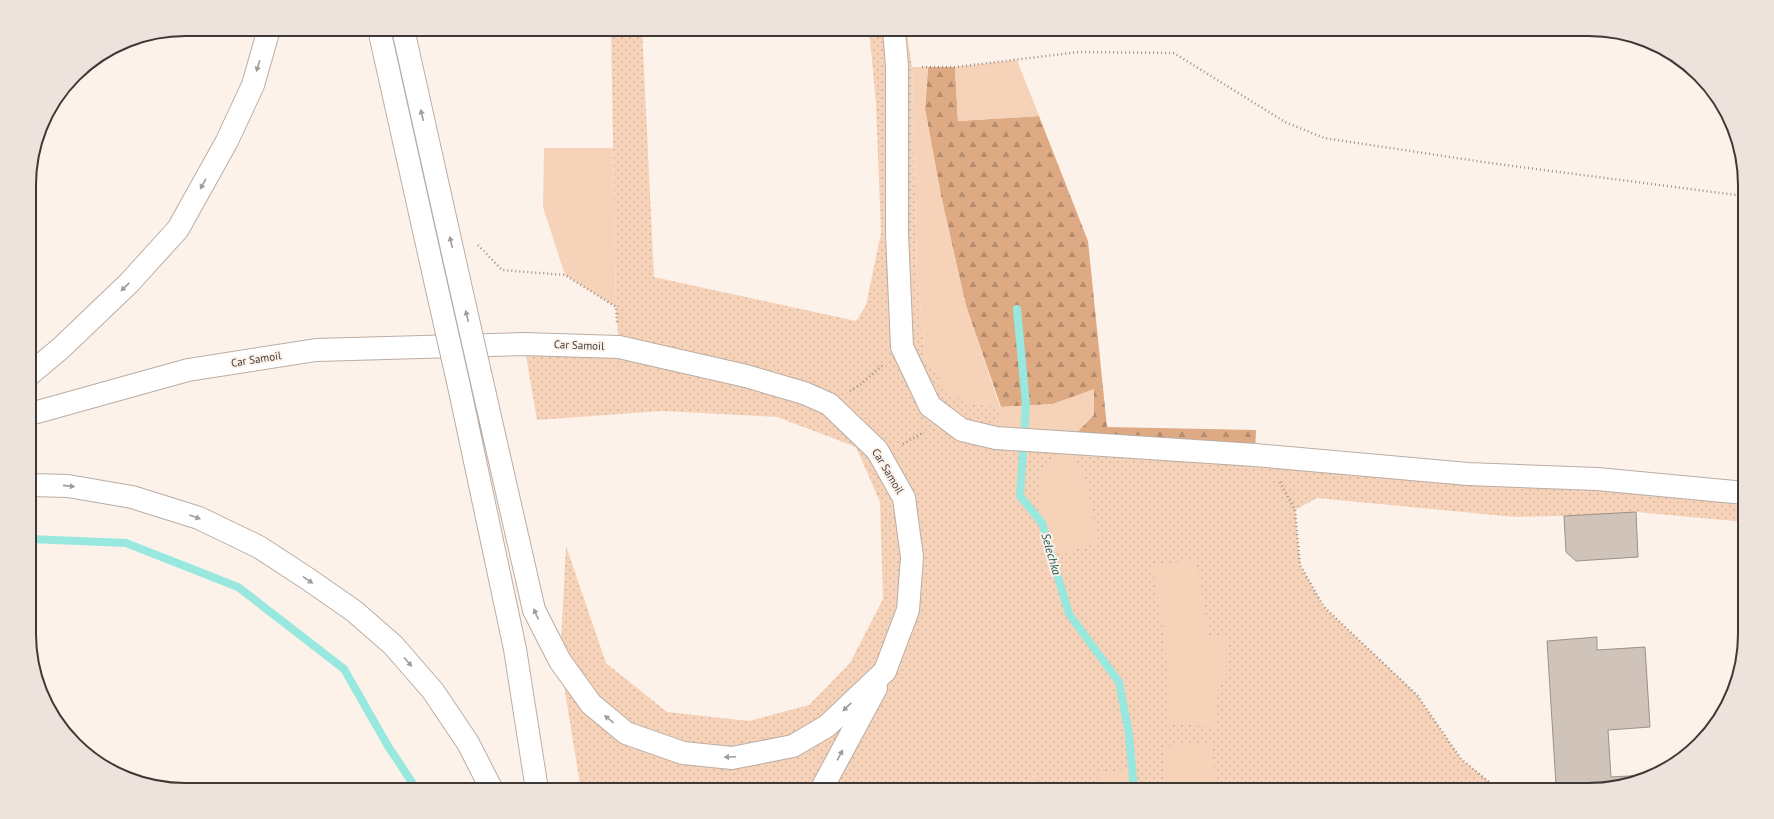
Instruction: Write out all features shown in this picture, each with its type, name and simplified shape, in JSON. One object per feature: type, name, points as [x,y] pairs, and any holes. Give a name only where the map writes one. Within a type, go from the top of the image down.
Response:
[{"type":"main road","points":[[36,369],[61,348],[129,283],[178,229],[227,141],[250,92],[267,36]]},
{"type":"main road","points":[[381,36],[436,280],[515,649],[536,783]]},
{"type":"main road","points":[[405,36],[534,610],[560,661],[591,704],[626,733],[683,753],[732,758],[793,746],[827,726],[885,671]]},
{"type":"main road","points":[[895,36],[897,66],[896,234],[902,347],[930,406],[962,430],[996,438],[1255,455],[1468,474],[1597,479],[1738,492]]},
{"type":"main road","name":"Car Samoil","points":[[36,412],[188,370],[316,350],[524,344],[618,347],[746,376],[804,393],[829,404],[877,450],[904,498],[912,557],[908,610],[885,671],[826,783]]},
{"type":"main road","points":[[36,485],[68,486],[132,497],[199,518],[259,547],[308,579],[354,611],[393,645],[433,691],[468,743],[488,783]]},
{"type":"path","points":[[897,66],[955,67],[1079,52],[1174,53],[1285,122],[1324,138],[1490,163],[1738,195]]},
{"type":"path","points":[[476,243],[502,270],[565,275],[616,307],[618,347]]},
{"type":"path","points":[[829,404],[861,384],[902,347]]},
{"type":"path","points":[[877,450],[906,443],[912,440],[923,433],[941,414]]},
{"type":"path","points":[[1255,455],[1276,474],[1295,510],[1300,565],[1324,607],[1417,695],[1461,759],[1490,783]]},
{"type":"shaded area","points":[[611,36],[642,36],[654,277],[856,321],[866,305],[881,233],[876,103],[870,36],[907,36],[912,67],[917,271],[925,358],[966,402],[1001,407],[996,438],[1738,492],[1738,521],[1636,512],[1515,517],[1317,498],[1295,510],[1300,565],[1324,607],[1417,695],[1461,759],[1490,783],[1133,783],[1132,770],[1099,773],[1098,783],[1035,783],[1036,775],[1024,783],[580,783],[560,661],[566,546],[606,663],[667,712],[749,721],[809,705],[850,663],[883,599],[880,502],[856,447],[777,417],[662,411],[537,420],[524,344],[619,346],[616,307]]},
{"type":"shaded area","points":[[1017,60],[1039,116],[958,121],[955,67]]},
{"type":"shaded area","points":[[912,67],[928,67],[925,109],[941,196],[966,306],[1000,407],[966,402],[948,392],[925,358],[917,271]]},
{"type":"shaded area","points":[[544,148],[613,148],[616,307],[565,275],[543,207]]},
{"type":"shaded area","points":[[1094,389],[1094,415],[1067,443],[1085,478],[1099,543],[1051,555],[1042,523],[1040,470],[1066,444],[996,438],[1000,407],[1053,404]]},
{"type":"shaded area","points":[[1196,561],[1209,635],[1227,635],[1226,681],[1219,683],[1215,727],[1169,723],[1168,679],[1164,635],[1152,564]]},
{"type":"shaded area","points":[[1212,742],[1215,783],[1165,783],[1165,747]]},
{"type":"shaded area","points":[[1132,769],[1133,783],[1098,783],[1099,773]]},
{"type":"shaded area","points":[[1037,774],[1035,783],[1024,783]]},
{"type":"green space","points":[[928,67],[955,67],[958,121],[1039,116],[1088,241],[1107,427],[1256,430],[1255,455],[1067,443],[1093,390],[1053,404],[1001,407],[966,306],[941,196],[925,109]]},
{"type":"building","points":[[1636,512],[1638,557],[1576,561],[1566,552],[1564,516]]},
{"type":"building","points":[[1597,637],[1597,650],[1645,647],[1650,727],[1608,730],[1611,777],[1635,776],[1598,783],[1556,783],[1547,641]]},
{"type":"waterway","name":"Selechka","points":[[1017,309],[1026,405],[1020,496],[1042,523],[1069,614],[1119,682],[1129,734],[1133,783]]},
{"type":"waterway","points":[[36,539],[126,543],[238,587],[344,669],[388,746],[412,783]]}]
